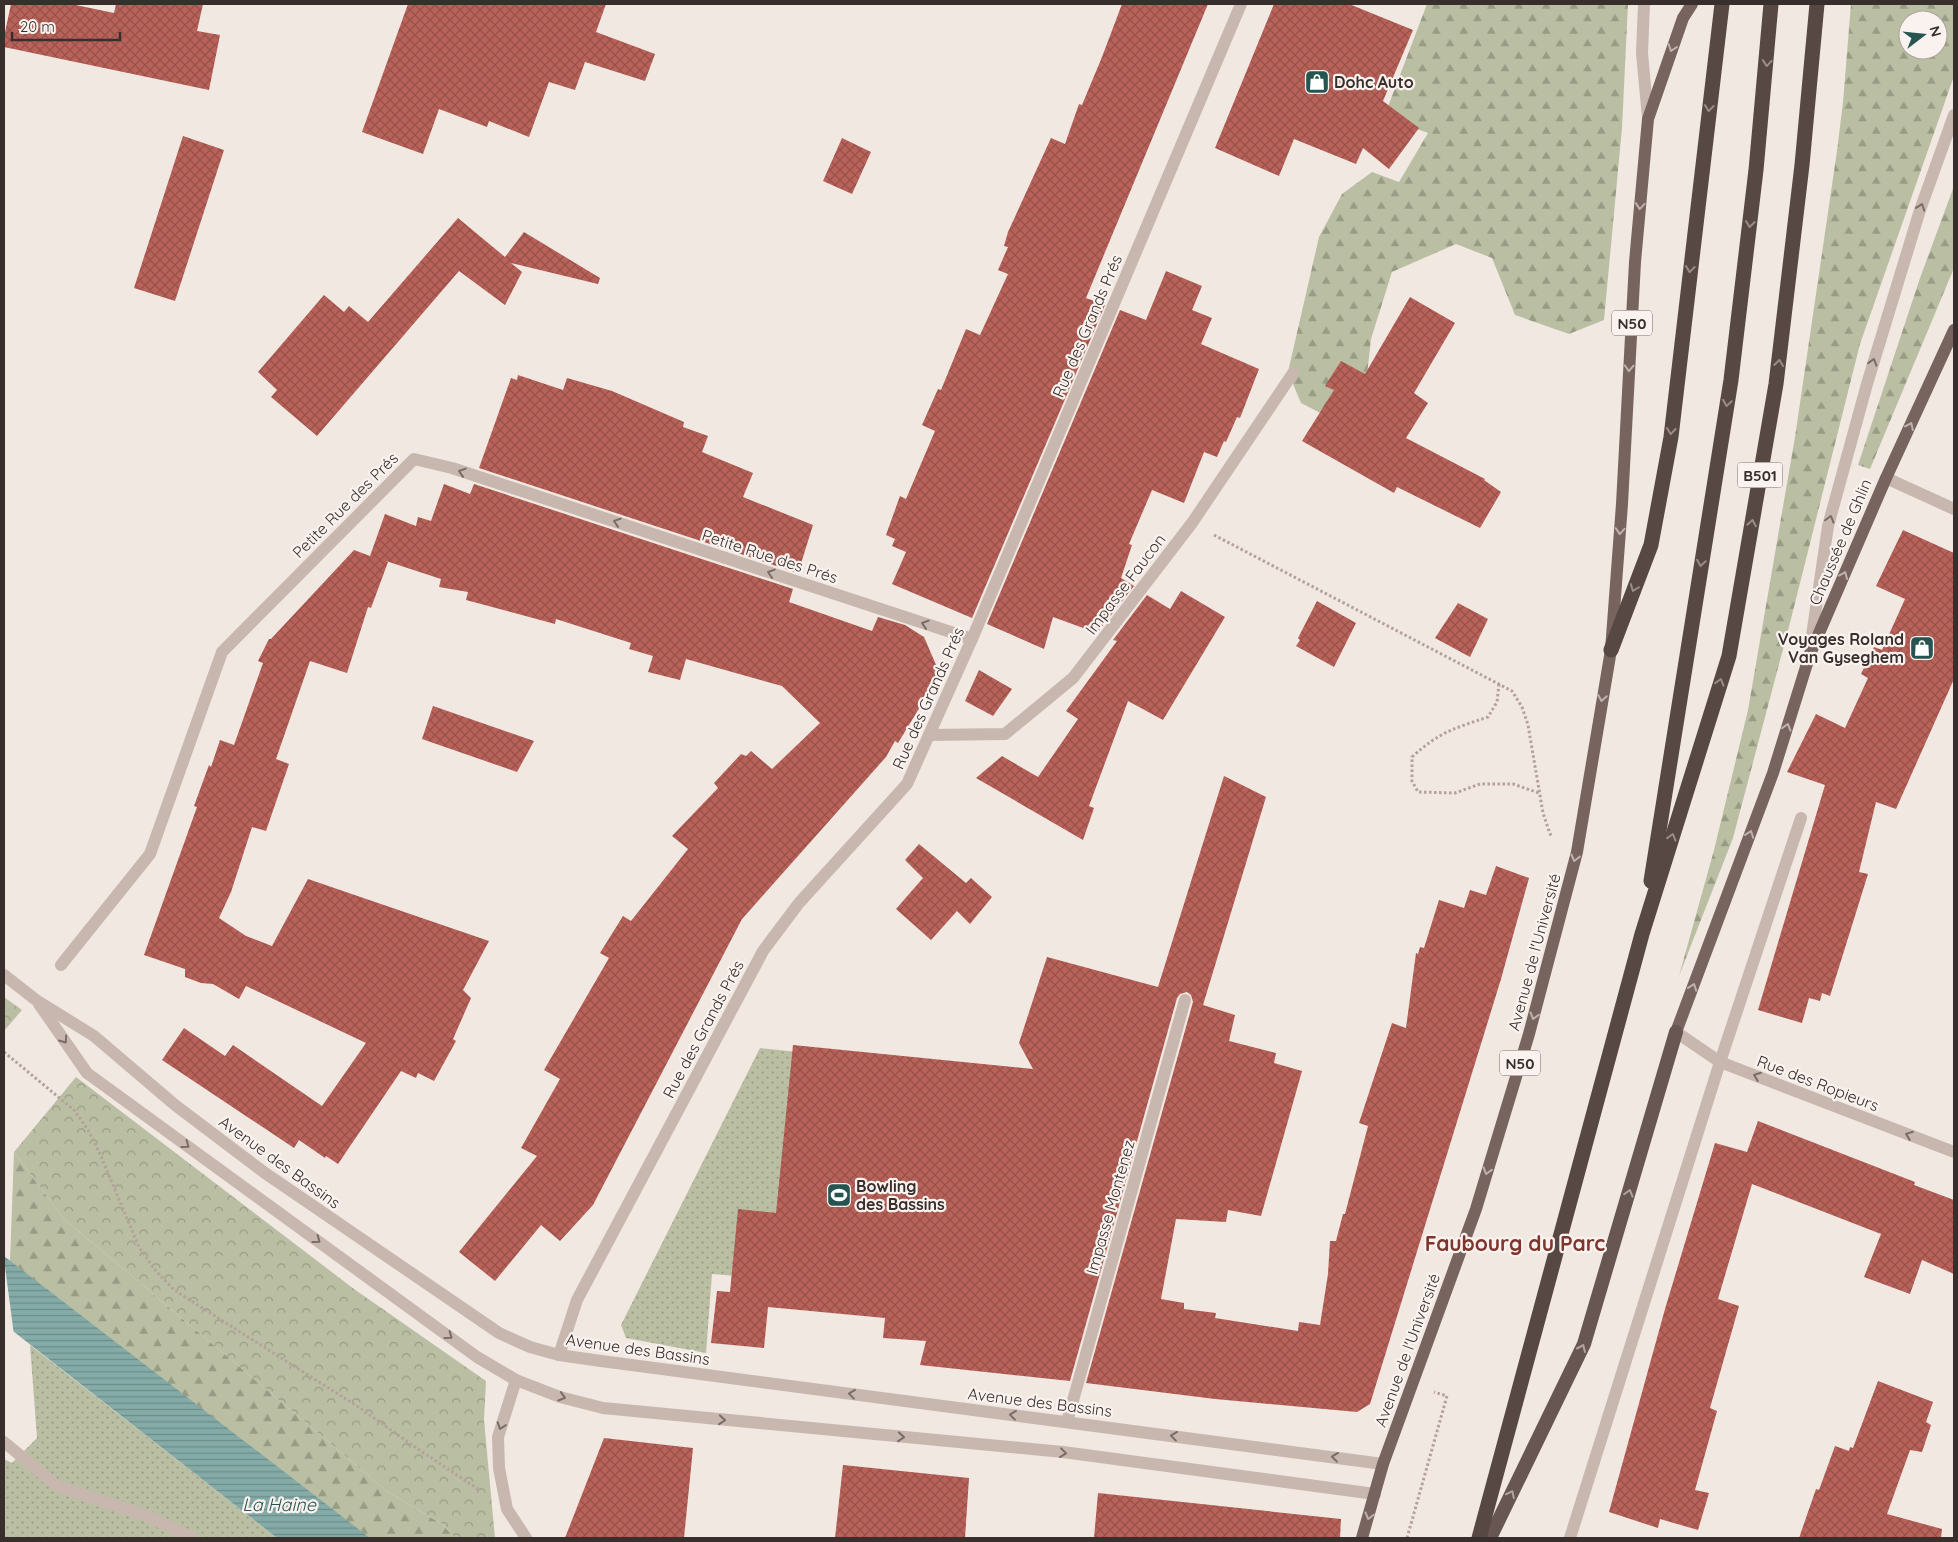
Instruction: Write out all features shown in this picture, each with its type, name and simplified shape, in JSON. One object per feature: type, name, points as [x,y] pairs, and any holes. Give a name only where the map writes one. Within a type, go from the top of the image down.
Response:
[{"type":"highway","points":[[1610,650],[1651,544],[1671,437],[1714,59],[1722,4]]},
{"type":"highway","name":"B501","points":[[1478,1538],[1642,934],[1728,656],[1776,384],[1802,165],[1817,4]]},
{"type":"highway","name":"B501","points":[[1642,934],[1731,380],[1756,170],[1771,9]]},
{"type":"highway","points":[[1490,1538],[1584,1344],[1676,1032]]},
{"type":"main road","name":"N50","points":[[1610,650],[1622,494],[1635,262],[1648,119],[1683,18],[1692,4]]},
{"type":"main road","name":"Chaussée de Ghlin","points":[[1676,1032],[1773,773],[1810,654],[1886,478],[1954,330]]},
{"type":"main road","name":"Avenue de l'Université","points":[[1362,1538],[1383,1464],[1476,1209],[1529,1034],[1577,852],[1610,650]]},
{"type":"street","name":"Rue des Grands Prés","points":[[559,1355],[577,1300],[763,951],[799,903],[907,784],[972,639],[1241,4]]},
{"type":"street","points":[[1644,4],[1642,53],[1648,119]]},
{"type":"street","points":[[1810,654],[1828,526],[1866,384],[1909,247],[1954,115]]},
{"type":"street","name":"Impasse Faucon","points":[[929,735],[1004,734],[1073,678],[1192,523],[1293,373]]},
{"type":"street","name":"Petite Rue des Prés","points":[[60,965],[150,854],[222,652],[414,459],[452,468],[972,639]]},
{"type":"street","points":[[1886,478],[1954,509]]},
{"type":"street","points":[[1570,1538],[1720,1062],[1800,818]]},
{"type":"street","name":"Avenue des Bassins","points":[[4,975],[36,1000],[94,1036],[175,1105],[265,1173],[499,1334],[530,1347],[559,1355],[1383,1464]]},
{"type":"street","points":[[36,1000],[87,1073],[477,1356],[516,1380],[560,1397],[603,1408],[1062,1452],[1375,1494]]},
{"type":"street","name":"Impasse Montenez","points":[[1067,1422],[1185,1000]]},
{"type":"street","name":"Rue des Ropieurs","points":[[1676,1032],[1720,1062],[1954,1152]]},
{"type":"street","points":[[516,1380],[498,1437],[499,1468],[507,1508],[526,1538]]},
{"type":"street","points":[[4,1442],[57,1486],[147,1516],[193,1538]]},
{"type":"path","points":[[1192,523],[1512,691],[1522,707],[1528,725],[1543,813],[1550,834],[1577,852]]},
{"type":"path","points":[[1499,684],[1497,702],[1488,717],[1448,730],[1428,742],[1412,757],[1412,781],[1418,792],[1445,794],[1455,793],[1480,784],[1513,784],[1539,793]]},
{"type":"path","points":[[4,1052],[74,1110],[88,1130],[100,1154],[139,1247],[155,1270],[174,1290],[360,1408],[412,1446],[507,1508]]},
{"type":"path","points":[[1407,1538],[1447,1396],[1412,1387]]},
{"type":"green space","points":[[1427,4],[1628,4],[1622,128],[1604,320],[1569,334],[1515,315],[1492,258],[1456,244],[1392,272],[1371,339],[1367,375],[1328,417],[1301,403],[1288,372],[1319,237],[1342,194],[1372,172],[1399,182],[1428,133],[1384,117]]},
{"type":"green space","points":[[1851,4],[1954,4],[1954,76],[1860,344],[1791,619],[1733,838],[1679,976],[1714,850],[1748,710],[1795,437],[1837,151]]},
{"type":"green space","points":[[1954,186],[1954,268],[1870,469],[1858,465],[1920,278]]},
{"type":"green space","points":[[4,997],[22,1010],[4,1031]]},
{"type":"green space","points":[[760,1048],[797,1052],[775,1279],[712,1274],[706,1353],[626,1338],[621,1325]]},
{"type":"green space","points":[[76,1077],[354,1289],[486,1381],[484,1420],[495,1538],[455,1538],[442,1524],[388,1492],[63,1218],[14,1152]]},
{"type":"green space","points":[[14,1152],[63,1218],[388,1492],[442,1524],[455,1538],[364,1538],[10,1261]]},
{"type":"green space","points":[[30,1345],[277,1538],[4,1538],[4,1459],[12,1463],[37,1438]]},
{"type":"water","name":"La Haine","points":[[4,1256],[370,1538],[277,1538],[4,1324]]},
{"type":"pier","points":[[4,1259],[14,1335],[4,1327]]},
{"type":"building","points":[[11,4],[71,4],[114,13],[116,4],[203,4],[197,31],[220,35],[209,90],[4,47],[4,37]]},
{"type":"building","points":[[408,4],[606,4],[596,32],[655,54],[645,81],[585,62],[575,90],[549,82],[529,137],[489,121],[487,127],[439,109],[423,154],[362,132]]},
{"type":"building","points":[[1122,4],[1208,4],[1086,298],[1105,305],[972,618],[892,584],[906,552],[892,546],[895,539],[886,535],[900,496],[906,499],[935,431],[922,425],[938,389],[941,390],[966,329],[980,335],[1008,274],[998,270],[1008,247],[1004,246],[1008,232],[1051,138],[1065,144],[1079,104],[1082,105]]},
{"type":"building","name":"Dohc Auto","points":[[1274,4],[1349,4],[1413,30],[1383,101],[1419,128],[1389,169],[1363,148],[1356,164],[1294,139],[1279,176],[1215,148]]},
{"type":"building","points":[[183,136],[224,150],[175,301],[134,288]]},
{"type":"building","points":[[842,138],[871,152],[852,194],[823,181]]},
{"type":"building","points":[[458,218],[505,257],[524,232],[600,278],[598,284],[511,263],[522,272],[505,305],[459,271],[317,436],[271,397],[277,390],[258,372],[324,295],[344,312],[349,306],[368,322]]},
{"type":"building","points":[[1166,271],[1202,286],[1192,310],[1212,318],[1201,344],[1259,369],[1240,418],[1237,417],[1217,457],[1204,452],[1184,503],[1152,490],[1129,544],[1132,545],[1121,578],[1134,586],[1097,633],[1053,617],[1044,649],[987,624],[1120,310],[1146,320]]},
{"type":"building","points":[[1410,297],[1455,323],[1414,393],[1428,403],[1406,438],[1485,479],[1501,492],[1480,528],[1397,487],[1394,493],[1302,441],[1334,390],[1325,386],[1341,361],[1365,374]]},
{"type":"building","points":[[518,375],[563,390],[567,378],[612,391],[684,422],[683,427],[708,436],[702,452],[753,473],[743,497],[813,525],[798,573],[479,468],[511,378],[517,380]]},
{"type":"building","points":[[444,484],[470,494],[474,484],[793,589],[789,602],[872,631],[878,617],[905,625],[924,637],[940,674],[898,743],[895,741],[886,757],[742,919],[593,1205],[560,1241],[541,1225],[495,1281],[459,1252],[537,1156],[521,1148],[560,1079],[544,1070],[609,958],[600,953],[623,916],[631,921],[688,849],[672,836],[718,788],[714,783],[741,754],[746,756],[751,751],[772,769],[820,723],[782,686],[686,659],[680,680],[648,672],[653,656],[629,649],[631,643],[556,619],[555,624],[466,600],[468,592],[439,587],[441,579],[386,561],[388,562],[371,608],[368,607],[347,673],[310,661],[276,759],[289,764],[266,831],[252,827],[231,892],[219,918],[246,936],[272,946],[308,879],[489,941],[463,990],[471,998],[453,1039],[456,1041],[434,1081],[418,1073],[416,1078],[401,1071],[338,1164],[326,1156],[325,1158],[299,1140],[294,1148],[162,1060],[184,1028],[225,1056],[233,1045],[322,1106],[366,1043],[246,986],[239,999],[213,984],[201,983],[185,977],[185,969],[144,955],[197,807],[194,806],[209,765],[211,767],[220,740],[234,745],[263,663],[258,661],[269,639],[354,550],[370,556],[385,514],[416,526],[418,517],[431,521]]},
{"type":"building","points":[[1903,530],[1954,553],[1954,679],[1896,809],[1876,802],[1859,872],[1868,874],[1830,996],[1822,993],[1820,1001],[1809,998],[1802,1023],[1758,1010],[1825,785],[1787,772],[1816,714],[1845,728],[1868,678],[1861,674],[1874,647],[1882,650],[1905,599],[1876,586]]},
{"type":"building","points":[[1181,591],[1225,617],[1163,720],[1128,701],[1089,806],[1094,808],[1083,840],[976,778],[1002,756],[1038,777],[1078,719],[1066,711],[1117,641],[1113,640],[1147,595],[1170,609]]},
{"type":"building","points":[[1317,601],[1356,623],[1334,667],[1296,646],[1300,640],[1298,638]]},
{"type":"building","points":[[1458,603],[1488,619],[1470,657],[1435,638]]},
{"type":"building","points":[[979,670],[1012,689],[993,716],[965,701]]},
{"type":"building","points":[[433,706],[534,741],[517,772],[422,739]]},
{"type":"building","points":[[1224,776],[1266,797],[1203,1005],[1235,1015],[1229,1041],[1276,1053],[1274,1063],[1302,1071],[1261,1216],[1228,1210],[1226,1222],[1176,1219],[1161,1299],[1184,1303],[1184,1309],[1216,1313],[1215,1318],[1298,1331],[1299,1322],[1320,1325],[1328,1274],[1330,1241],[1336,1241],[1343,1214],[1345,1214],[1368,1126],[1359,1123],[1392,1023],[1406,1028],[1416,953],[1418,954],[1420,947],[1424,948],[1439,900],[1464,908],[1470,890],[1486,895],[1496,866],[1529,878],[1501,979],[1370,1404],[1357,1412],[1215,1399],[1086,1383],[1193,1002],[1191,995],[1187,992],[1180,994],[1177,998],[1070,1381],[920,1365],[926,1341],[883,1338],[885,1318],[768,1307],[764,1348],[711,1343],[717,1291],[730,1292],[738,1209],[776,1213],[793,1045],[1033,1069],[1019,1043],[1047,957],[1158,987]]},
{"type":"building","points":[[919,844],[966,883],[971,878],[992,897],[970,924],[957,911],[931,940],[896,909],[923,878],[905,860]]},
{"type":"building","points":[[1758,1121],[1915,1182],[1914,1185],[1954,1200],[1954,1274],[1922,1260],[1910,1294],[1864,1277],[1881,1234],[1752,1184],[1718,1299],[1739,1306],[1710,1408],[1717,1411],[1695,1490],[1709,1493],[1698,1530],[1660,1519],[1658,1528],[1609,1512],[1665,1309],[1715,1143],[1747,1152]]},
{"type":"building","points":[[1878,1381],[1933,1402],[1926,1422],[1931,1425],[1922,1452],[1910,1450],[1887,1514],[1942,1529],[1941,1538],[1799,1538],[1816,1489],[1819,1490],[1835,1446],[1849,1451],[1850,1447],[1853,1448]]},
{"type":"building","points":[[604,1438],[693,1448],[684,1538],[565,1538]]},
{"type":"building","points":[[843,1465],[969,1478],[965,1538],[835,1538]]},
{"type":"building","points":[[1098,1493],[1341,1519],[1340,1538],[1094,1538]]},
{"type":"place","name":"Dohc Auto","points":[[1317,82]]},
{"type":"place","name":"Voyages Roland Van Gyseghem","points":[[1922,648]]},
{"type":"place","name":"Bowling des Bassins","points":[[839,1195]]},
{"type":"district","name":"Faubourg du Parc","points":[[1515,1243]]}]
